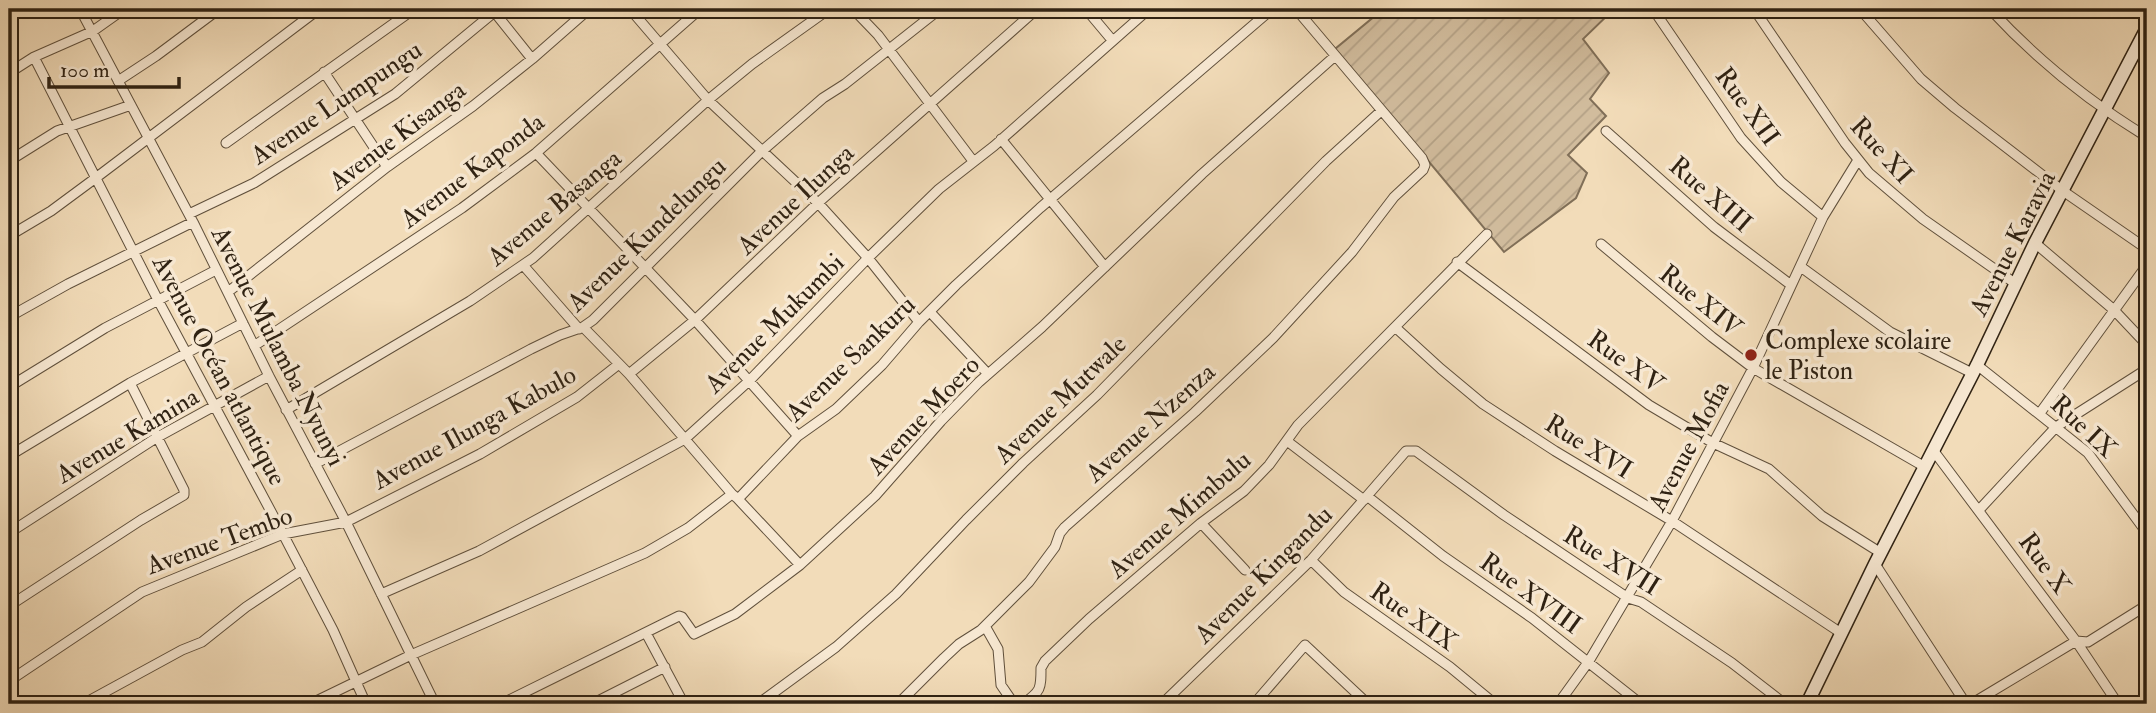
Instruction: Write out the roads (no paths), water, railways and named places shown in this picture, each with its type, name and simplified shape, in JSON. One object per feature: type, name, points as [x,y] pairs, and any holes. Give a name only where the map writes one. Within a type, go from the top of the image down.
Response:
[{"type":"street","name":"Avenue Mulamba Nyunyi","points":[[80,9],[191,218],[435,704]]},
{"type":"street","points":[[9,73],[34,57],[93,32],[124,9]]},
{"type":"street","points":[[118,80],[156,56],[219,9]]},
{"type":"street","points":[[9,236],[51,211],[319,9]]},
{"type":"street","points":[[226,143],[414,9]]},
{"type":"street","name":"Avenue Kisanga","points":[[228,292],[387,167],[532,59],[589,9]]},
{"type":"street","points":[[630,9],[708,100],[818,203],[869,258],[919,322]]},
{"type":"street","name":"Avenue Kaponda","points":[[254,346],[462,208],[536,153],[700,9]]},
{"type":"street","name":"Avenue Basanga","points":[[286,410],[429,326],[523,265],[708,100],[752,64],[829,9]]},
{"type":"street","points":[[853,9],[888,48],[973,161]]},
{"type":"street","name":"Avenue Kundelungu","points":[[315,464],[531,349],[581,328],[645,270],[762,152],[823,99],[940,9]]},
{"type":"street","name":"Avenue Ilunga","points":[[629,374],[695,320],[818,203],[1037,9]]},
{"type":"street","points":[[1086,9],[1112,40]]},
{"type":"street","name":"Avenue Mukumbi","points":[[381,594],[490,545],[685,439],[750,380],[939,190],[1149,9]]},
{"type":"street","name":"Avenue Sankuru","points":[[310,704],[411,655],[645,554],[735,496],[798,436],[836,409],[882,365],[956,285],[1172,93],[1272,9]]},
{"type":"street","points":[[1296,9],[1381,111]]},
{"type":"street","name":"Rue XII","points":[[1653,9],[1741,138],[1781,183],[1823,216]]},
{"type":"street","name":"Rue XI","points":[[1754,9],[1858,160],[1885,188],[1923,219],[2016,284]]},
{"type":"street","points":[[1860,9],[1921,79],[1988,135],[2147,249]]},
{"type":"street","points":[[1990,9],[2035,56],[2105,111],[2147,137]]},
{"type":"street","points":[[495,10],[532,59]]},
{"type":"street","name":"Avenue Lumpungu","points":[[9,317],[254,183],[353,118],[396,94],[495,10]]},
{"type":"street","name":"Avenue Karavia","points":[[1812,701],[1841,633],[1975,369],[2035,243],[2146,32]]},
{"type":"street","name":"Avenue Moero","points":[[501,704],[680,616],[694,634],[734,614],[800,565],[875,496],[988,374],[1042,327],[1202,174],[1335,56]]},
{"type":"street","name":"Avenue Océan atlantique","points":[[34,57],[159,302],[284,534],[333,630],[366,704]]},
{"type":"street","points":[[324,72],[387,167]]},
{"type":"street","points":[[9,161],[57,131],[131,104]]},
{"type":"street","name":"Avenue Nzenza","points":[[898,704],[959,644],[985,626],[1029,582],[1055,548],[1065,527],[1195,412],[1273,338],[1352,252],[1394,197],[1418,175],[1425,165],[1422,158],[1381,111]]},
{"type":"street","name":"Avenue Mutwale","points":[[758,704],[836,647],[896,594],[966,520],[1097,396],[1326,161],[1381,111]]},
{"type":"street","name":"Rue XIII","points":[[1606,131],[1714,227],[1790,285]]},
{"type":"street","points":[[1001,139],[1105,267]]},
{"type":"street","points":[[536,153],[695,320],[798,436]]},
{"type":"street","name":"Avenue Mofia","points":[[1558,704],[1589,661],[1672,522],[1753,368],[1823,216],[1858,160]]},
{"type":"street","name":"Avenue Mimbulu","points":[[1023,704],[1039,691],[1042,684],[1041,668],[1045,661],[1089,619],[1201,523],[1244,491],[1269,465],[1323,398],[1486,234]]},
{"type":"street","points":[[2035,243],[2114,310],[2147,345]]},
{"type":"street","name":"Rue XIV","points":[[1601,244],[1753,368],[1925,467]]},
{"type":"street","name":"Rue XV","points":[[1457,262],[1648,405],[1713,443],[1769,469],[1782,478],[1822,516],[1878,559]]},
{"type":"street","points":[[523,265],[581,328],[629,374],[735,496],[800,565]]},
{"type":"street","points":[[2040,413],[2147,265]]},
{"type":"street","points":[[1801,267],[1890,332],[1975,369]]},
{"type":"street","points":[[9,387],[105,328],[216,270]]},
{"type":"street","points":[[930,312],[988,374]]},
{"type":"street","points":[[9,456],[130,383],[243,323]]},
{"type":"street","name":"Rue XVI","points":[[1395,327],[1483,404],[1672,522],[1841,633]]},
{"type":"street","name":"Avenue Ilunga Kabulo","points":[[345,522],[480,454],[577,397],[619,364]]},
{"type":"street","name":"Rue IX","points":[[1975,369],[2040,413],[2088,453],[2147,533]]},
{"type":"street","points":[[1979,510],[2056,427],[2147,369]]},
{"type":"street","name":"Avenue Kamina","points":[[9,533],[156,438],[269,376]]},
{"type":"street","points":[[9,606],[141,520],[182,499],[184,490],[130,383]]},
{"type":"street","points":[[1287,441],[1366,498]]},
{"type":"street","name":"Rue X","points":[[1933,450],[2076,641],[2118,704]]},
{"type":"street","name":"Rue XVII","points":[[1366,498],[1406,451],[1416,451],[1504,515],[1628,598],[1641,602],[1732,663],[1785,704]]},
{"type":"street","name":"Avenue Kingandu","points":[[1162,704],[1311,559],[1366,498],[1394,518]]},
{"type":"street","name":"Rue XVIII","points":[[1394,518],[1532,618],[1642,704]]},
{"type":"street","name":"Avenue Tembo","points":[[9,681],[142,592],[284,534],[345,522]]},
{"type":"street","points":[[1201,523],[1245,570]]},
{"type":"street","name":"Rue XIX","points":[[1311,559],[1344,592],[1450,667],[1495,704]]},
{"type":"street","points":[[1878,559],[1966,704]]},
{"type":"street","points":[[83,704],[182,650],[202,642],[246,607],[302,570]]},
{"type":"street","points":[[1971,704],[2076,641],[2088,642],[2147,605]]},
{"type":"street","points":[[985,626],[998,649],[1001,685],[1014,704]]},
{"type":"street","points":[[646,633],[684,704]]},
{"type":"street","points":[[1254,704],[1306,646],[1368,704]]},
{"type":"street","points":[[592,704],[665,667]]},
{"type":"street","points":[[1262,695],[1271,704]]},
{"type":"place","name":"Complexe scolaire le Piston","points":[[1751,355]]}]
